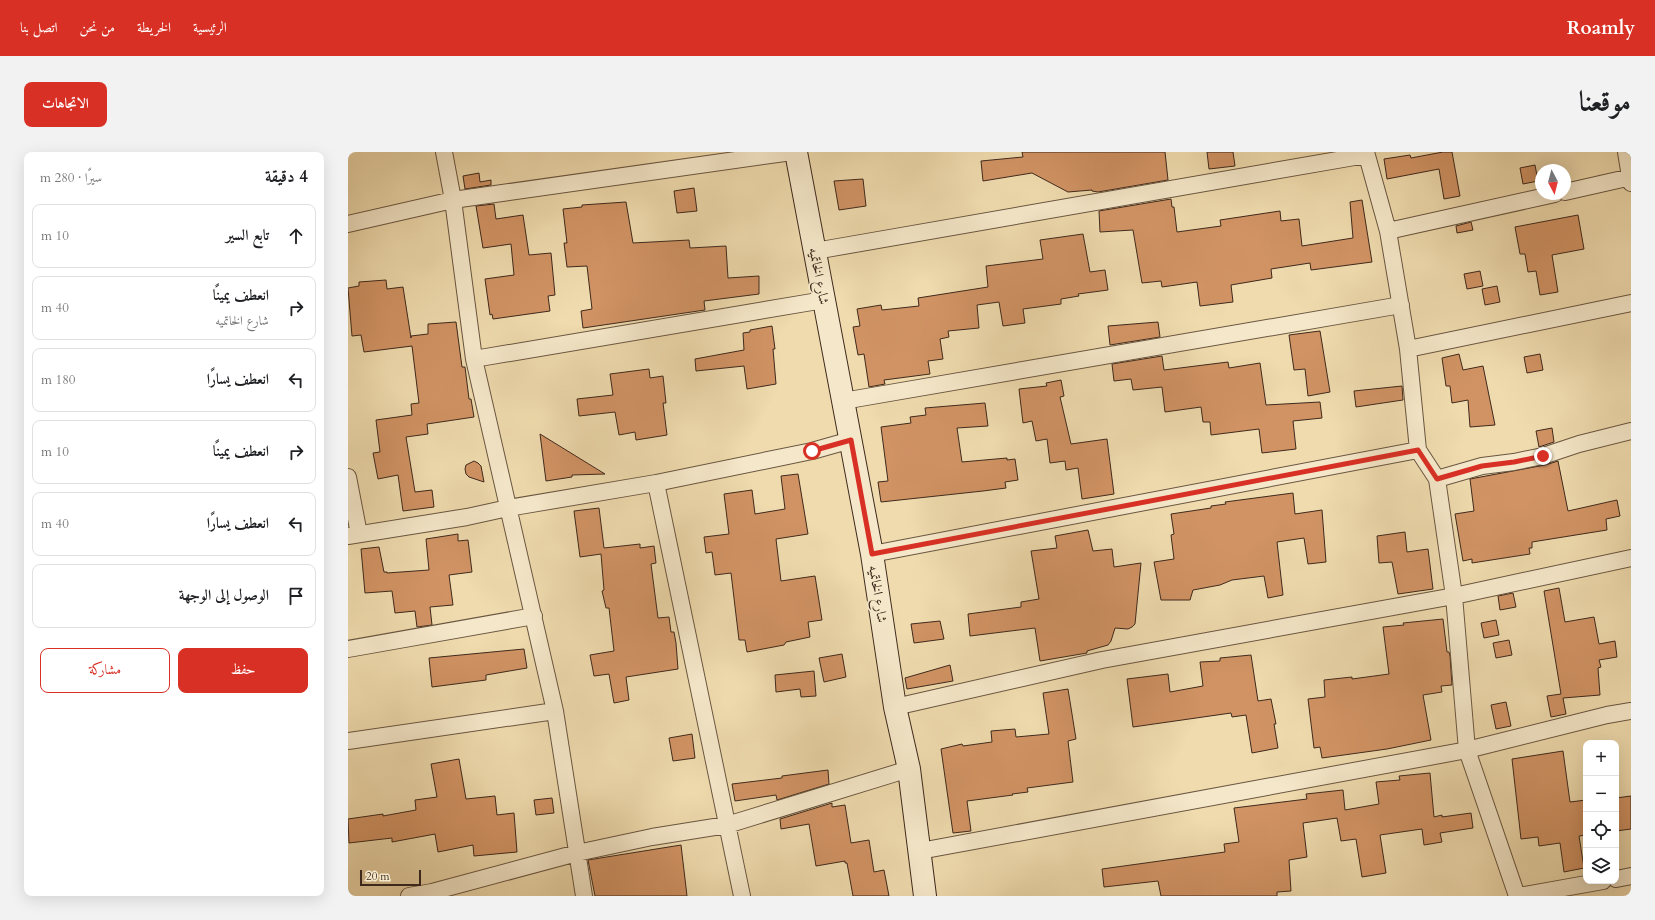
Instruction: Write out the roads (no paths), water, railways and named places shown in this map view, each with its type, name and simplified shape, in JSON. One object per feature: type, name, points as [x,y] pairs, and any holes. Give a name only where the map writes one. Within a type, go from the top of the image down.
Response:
[{"type":"street","points":[[444,152],[453,200],[474,359],[555,711],[584,896]]},
{"type":"street","points":[[348,224],[453,200],[792,152]]},
{"type":"street","name":"شارع الخاتميه","points":[[796,152],[872,554],[895,706],[909,769],[925,896]]},
{"type":"street","points":[[1571,191],[1631,179],[1626,152]]},
{"type":"street","points":[[814,251],[1366,153],[1388,231],[1408,349],[1418,450],[1437,479],[1454,596],[1467,750],[1518,896],[1586,884]]},
{"type":"street","points":[[1388,231],[1535,198]]},
{"type":"street","points":[[474,359],[824,300]]},
{"type":"street","points":[[1408,349],[1631,303]]},
{"type":"street","points":[[843,401],[1400,305]]},
{"type":"street","points":[[1437,479],[1482,466],[1514,462],[1543,456],[1579,444],[1631,431]]},
{"type":"street","points":[[348,477],[354,535],[466,517],[508,508],[656,483],[812,451],[851,440]]},
{"type":"street","points":[[872,554],[1418,450]]},
{"type":"street","points":[[656,483],[742,896]]},
{"type":"street","points":[[895,706],[1102,660],[1454,596],[1631,558]]},
{"type":"street","points":[[348,649],[534,616]]},
{"type":"street","points":[[348,741],[555,711]]},
{"type":"street","points":[[920,851],[1467,750],[1607,715],[1631,711]]},
{"type":"street","points":[[409,896],[432,894],[577,853],[652,837],[727,825],[909,769]]},
{"type":"street","points":[[1619,878],[1631,876]]}]
